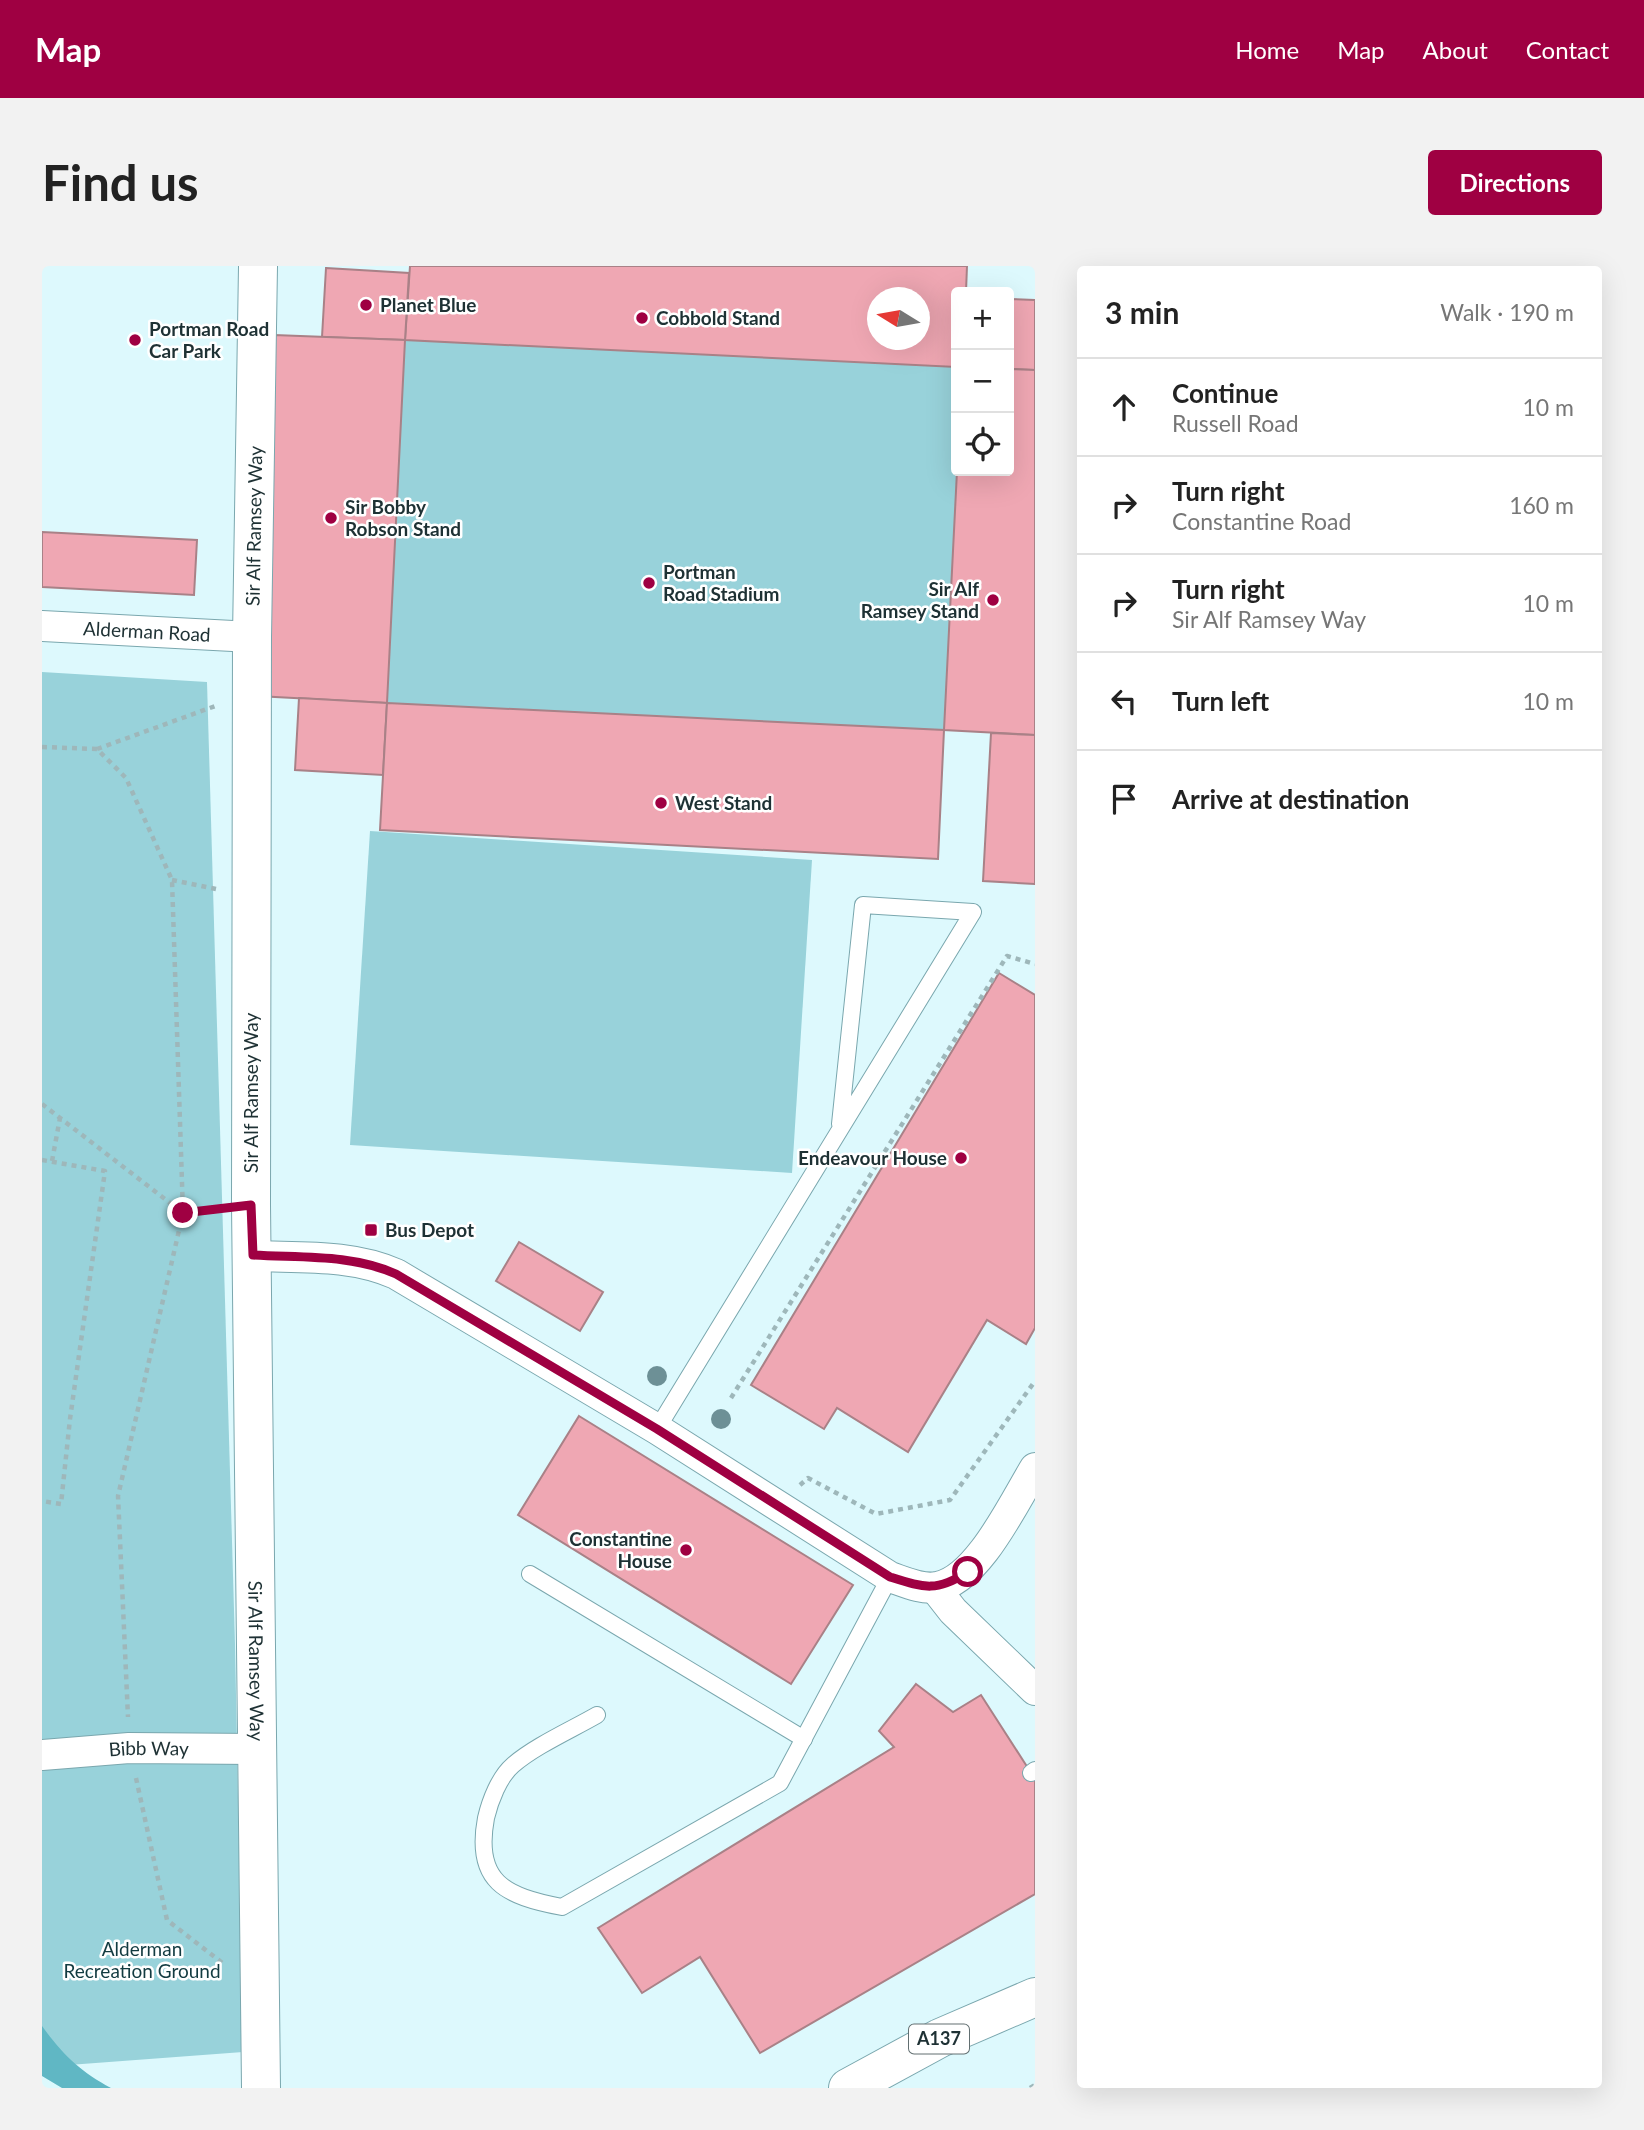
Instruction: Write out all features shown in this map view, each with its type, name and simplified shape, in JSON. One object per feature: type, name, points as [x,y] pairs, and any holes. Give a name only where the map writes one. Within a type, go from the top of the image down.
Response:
[{"type":"street","name":"Sir Alf Ramsey Way","points":[[258,266],[252,637],[251,1205],[261,2088]]},
{"type":"street","name":"Alderman Road","points":[[42,626],[252,637]]},
{"type":"street","points":[[253,1255],[348,1259],[396,1274],[657,1429],[890,1577],[918,1586],[935,1588],[968,1572],[1035,1468]]},
{"type":"street","points":[[935,1588],[953,1611],[1035,1690]]},
{"type":"street","name":"Bibb Way","points":[[42,1755],[129,1748],[256,1749]]},
{"type":"street","name":"A137","points":[[848,2088],[940,2038],[1035,1997]]},
{"type":"lane","points":[[657,1429],[840,1124],[972,912],[863,905],[840,1124]]},
{"type":"lane","points":[[530,1574],[804,1739]]},
{"type":"lane","points":[[597,1715],[512,1766],[489,1802],[482,1840],[484,1863],[495,1882],[523,1900],[562,1907],[780,1783],[890,1577]]},
{"type":"path","points":[[42,747],[97,749],[252,693]]},
{"type":"path","points":[[97,749],[126,778],[172,880],[183,1213],[118,1496],[129,1748],[167,1920],[261,1993]]},
{"type":"path","points":[[172,880],[252,896]]},
{"type":"path","points":[[731,1398],[1006,956],[1035,964]]},
{"type":"path","points":[[42,1104],[183,1213],[251,1205]]},
{"type":"path","points":[[52,1161],[60,1118]]},
{"type":"path","points":[[42,1160],[105,1171],[70,1419],[61,1504],[42,1502]]},
{"type":"path","points":[[778,1504],[808,1478],[876,1514],[950,1500],[1035,1381]]},
{"type":"path","points":[[1030,2088],[1035,2085]]},
{"type":"green space","name":"Portman Road Stadium","points":[[410,266],[967,266],[966,287],[951,287],[951,476],[1014,476],[1014,299],[1035,300],[1035,735],[944,730],[938,859],[380,830],[383,775],[295,770],[299,698],[257,696],[274,335],[322,337],[326,268],[409,273]]},
{"type":"green space","name":"Alderman Recreation Ground","points":[[42,672],[207,682],[235,1644],[243,2052],[42,2067]]},
{"type":"green space","points":[[370,831],[812,860],[792,1173],[350,1145]]},
{"type":"shaded area","points":[[42,2026],[73,2062],[111,2088],[62,2088],[42,2076]]},
{"type":"building","name":"Cobbold Stand","points":[[410,266],[967,266],[966,287],[951,287],[951,367],[405,340]]},
{"type":"building","name":"Planet Blue","points":[[326,268],[409,273],[405,340],[322,337]]},
{"type":"building","points":[[1014,299],[1035,300],[1035,370],[1014,369]]},
{"type":"building","name":"Sir Bobby Robson Stand","points":[[274,335],[405,340],[387,703],[257,696]]},
{"type":"building","name":"Sir Alf Ramsey Stand","points":[[1014,369],[1035,370],[1035,735],[944,730],[957,476],[1014,476]]},
{"type":"building","points":[[42,532],[197,540],[194,595],[42,587]]},
{"type":"building","points":[[299,698],[387,703],[383,775],[295,770]]},
{"type":"building","name":"West Stand","points":[[387,703],[944,730],[938,859],[380,830]]},
{"type":"building","points":[[991,733],[1035,735],[1035,884],[983,881]]},
{"type":"building","name":"Endeavour House","points":[[999,973],[1035,995],[1035,1328],[1026,1344],[987,1320],[908,1452],[837,1408],[824,1429],[751,1385]]},
{"type":"building","points":[[519,1242],[603,1292],[580,1331],[496,1281]]},
{"type":"building","name":"Constantine House","points":[[579,1416],[853,1585],[791,1684],[518,1515]]},
{"type":"building","points":[[916,1684],[953,1712],[981,1695],[1035,1779],[1035,1894],[760,2053],[700,1957],[642,1993],[598,1928],[894,1747],[879,1731]]},
{"type":"place","name":"Planet Blue","points":[[366,305]]},
{"type":"place","name":"Cobbold Stand","points":[[642,318]]},
{"type":"place","name":"Portman Road Car Park","points":[[135,340]]},
{"type":"place","name":"Sir Bobby Robson Stand","points":[[331,518]]},
{"type":"place","name":"Portman Road Stadium","points":[[649,583]]},
{"type":"place","name":"Sir Alf Ramsey Stand","points":[[993,600]]},
{"type":"place","name":"West Stand","points":[[661,803]]},
{"type":"place","name":"Endeavour House","points":[[961,1158]]},
{"type":"place","name":"Bus Depot","points":[[371,1230]]},
{"type":"place","name":"Constantine House","points":[[686,1550]]},
{"type":"route","points":[[183,1213],[251,1205],[253,1255],[348,1259],[396,1274],[657,1429],[890,1577],[935,1588],[949,1584],[968,1572]]}]
